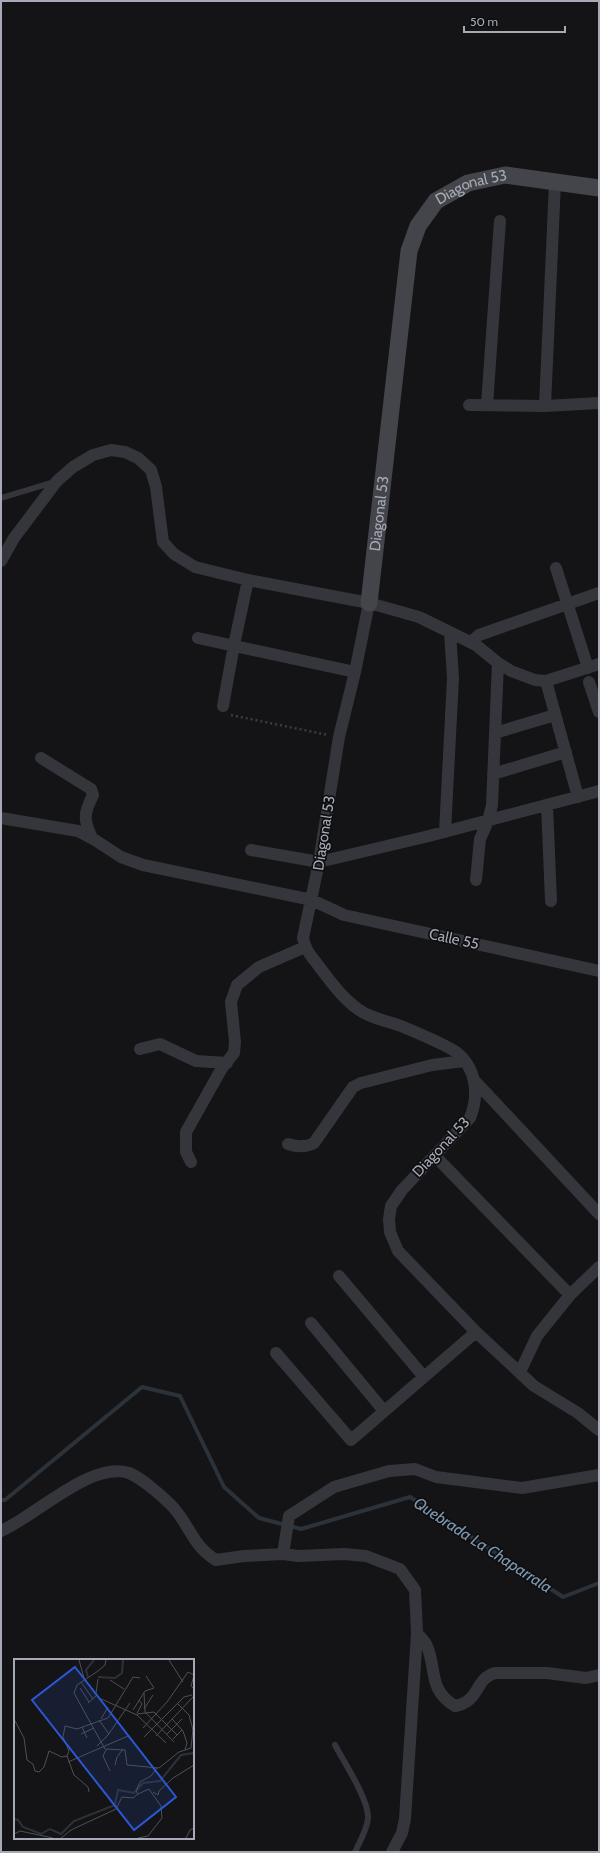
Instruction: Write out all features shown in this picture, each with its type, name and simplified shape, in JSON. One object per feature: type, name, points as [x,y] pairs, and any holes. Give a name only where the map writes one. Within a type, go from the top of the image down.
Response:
[{"type":"street","name":"Diagonal 53","points":[[599,188],[505,175],[468,183],[436,201],[418,226],[410,251],[368,603],[355,672],[339,737],[319,862],[303,938],[305,947],[328,979],[356,1008],[456,1052],[464,1061],[475,1081],[476,1105],[470,1118],[402,1190],[391,1206],[389,1219],[390,1232],[398,1251],[476,1332],[534,1386],[578,1413],[599,1430]]},
{"type":"street","points":[[545,406],[555,182]]},
{"type":"street","points":[[487,405],[500,221]]},
{"type":"street","points":[[468,405],[545,406],[599,403]]},
{"type":"street","points":[[1,561],[14,538],[57,481],[74,467],[93,455],[111,450],[125,452],[138,458],[151,470],[156,487],[163,542],[174,554],[195,567],[248,580],[368,603],[419,617],[471,642],[498,663],[523,677],[546,681],[593,666],[568,604],[556,568]]},
{"type":"street","points":[[223,706],[248,580]]},
{"type":"street","points":[[471,642],[478,635],[599,593]]},
{"type":"street","points":[[444,832],[453,678],[450,633]]},
{"type":"street","points":[[198,638],[355,672]]},
{"type":"street","points":[[476,880],[480,839],[488,821],[492,805],[498,663]]},
{"type":"street","points":[[546,681],[578,797]]},
{"type":"street","points":[[589,682],[599,712]]},
{"type":"street","points":[[495,733],[555,715]]},
{"type":"street","points":[[493,774],[566,752]]},
{"type":"street","points":[[41,758],[91,789],[93,795],[85,815],[86,826],[92,838]]},
{"type":"street","points":[[251,850],[319,862],[488,821],[599,791]]},
{"type":"street","points":[[547,805],[551,901]]},
{"type":"street","name":"Calle 55","points":[[1,818],[78,831],[92,838],[121,857],[143,865],[312,900],[344,915],[598,971]]},
{"type":"street","points":[[191,1162],[186,1152],[186,1132],[234,1053],[235,1042],[231,1002],[238,985],[259,967],[305,947]]},
{"type":"street","points":[[140,1049],[160,1044],[196,1061],[227,1063]]},
{"type":"street","points":[[288,1144],[298,1147],[310,1146],[314,1143],[353,1086],[432,1065],[464,1061]]},
{"type":"street","points":[[475,1081],[599,1214]]},
{"type":"street","points":[[434,1156],[570,1295]]},
{"type":"street","points":[[520,1372],[537,1336],[570,1295],[599,1267]]},
{"type":"street","points":[[339,1276],[424,1377]]},
{"type":"street","points":[[311,1324],[384,1411]]},
{"type":"street","points":[[276,1353],[351,1440],[476,1332]]},
{"type":"street","points":[[283,1554],[289,1516],[334,1488],[389,1471],[415,1469],[436,1477],[522,1488],[599,1475]]},
{"type":"street","points":[[1,1531],[83,1481],[104,1472],[129,1473],[152,1488],[172,1505],[200,1548],[216,1560],[244,1556],[283,1554],[298,1556],[344,1554],[366,1556],[400,1570],[415,1590],[417,1633],[405,1820],[402,1833],[392,1852]]},
{"type":"street","points":[[417,1633],[426,1646],[435,1685],[444,1700],[455,1706],[465,1704],[472,1698],[482,1681],[488,1675],[495,1673],[547,1674],[586,1678],[599,1676]]},
{"type":"lane","points":[[1,498],[57,481]]},
{"type":"lane","points":[[335,1745],[367,1806],[368,1818],[366,1829],[355,1852]]},
{"type":"path","points":[[223,706],[230,715],[339,737]]},
{"type":"waterway","name":"Quebrada La Chaparrala","points":[[1,1500],[5,1500],[142,1387],[180,1396],[224,1487],[259,1518],[301,1529],[410,1497],[563,1597],[599,1583]]}]
